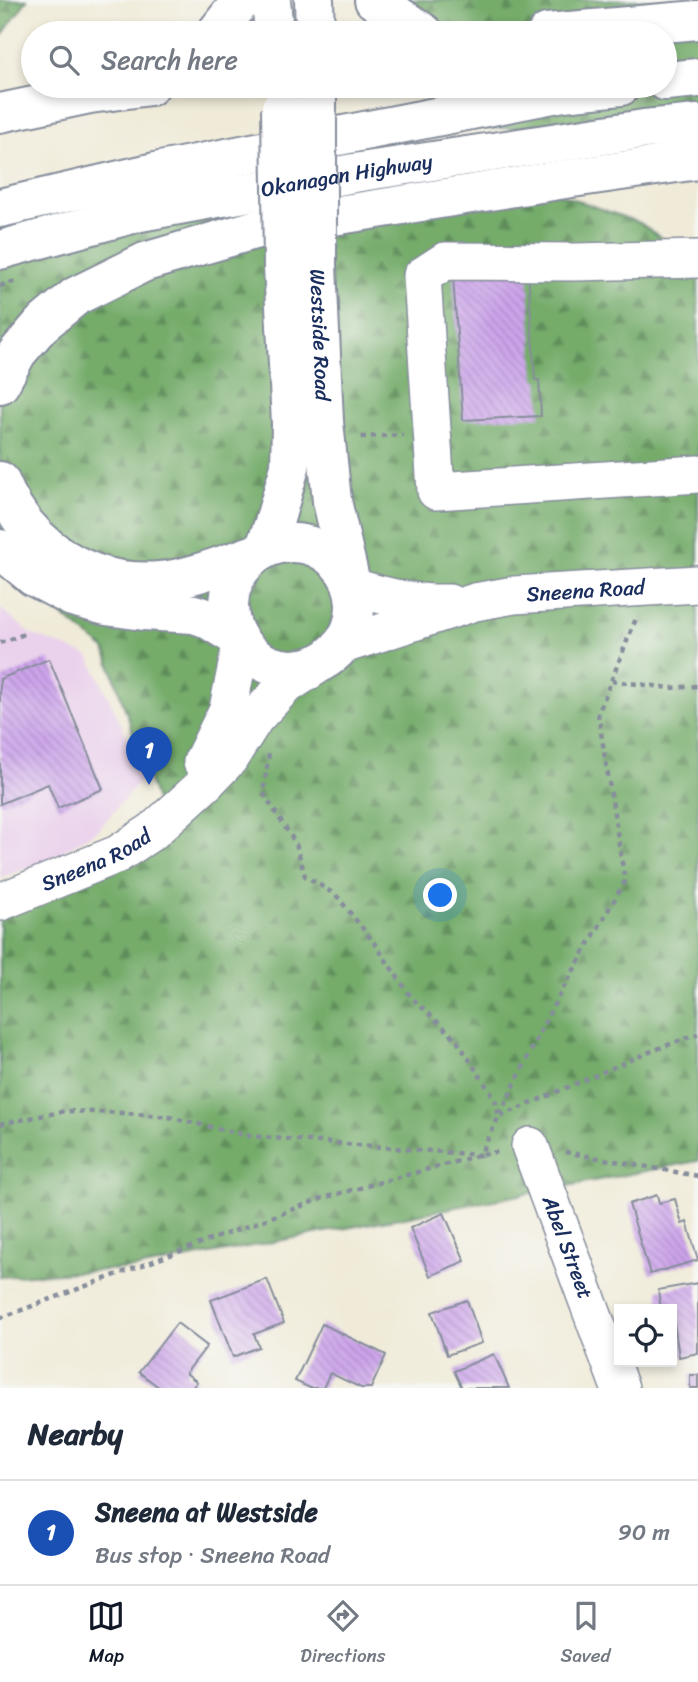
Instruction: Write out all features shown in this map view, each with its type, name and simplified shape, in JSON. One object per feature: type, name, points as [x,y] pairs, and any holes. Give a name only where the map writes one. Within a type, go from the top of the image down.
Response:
[{"type":"main road","points":[[225,21],[242,0]]},
{"type":"main road","points":[[271,0],[273,21]]},
{"type":"main road","points":[[314,0],[315,21]]},
{"type":"main road","points":[[374,0],[406,21]]},
{"type":"main road","points":[[677,22],[698,20]]},
{"type":"main road","points":[[677,80],[698,78]]},
{"type":"main road","points":[[0,113],[76,98]]},
{"type":"main road","name":"Westside Road","points":[[261,551],[274,526],[290,467],[300,266],[299,98]]},
{"type":"main road","name":"Okanagan Highway","points":[[0,208],[155,172],[532,98]]},
{"type":"main road","name":"Okanagan Highway","points":[[0,250],[140,212],[180,204],[354,173],[644,129],[698,124]]},
{"type":"main road","points":[[0,384],[17,354],[41,325],[76,296],[145,262],[264,227],[565,178],[698,160]]},
{"type":"main road","name":"Westside Road","points":[[300,266],[324,422],[332,500],[352,584]]},
{"type":"main road","points":[[0,481],[11,506],[49,549],[72,565],[103,577],[160,581],[184,577],[283,543],[304,544],[323,551],[340,564],[352,584],[356,602],[355,617],[331,655],[298,670],[276,668],[256,660],[238,640],[206,618],[194,614],[106,606],[72,597],[34,578],[0,549]]},
{"type":"main road","points":[[238,640],[229,616],[229,596],[235,577],[247,561],[261,551]]},
{"type":"street","points":[[698,259],[445,261],[422,276],[436,491],[698,474]]},
{"type":"street","name":"Sneena Road","points":[[352,584],[394,600],[428,604],[475,602],[548,591],[698,584]]},
{"type":"street","name":"Sneena Road","points":[[0,902],[118,854],[153,831],[229,759],[255,718],[276,696],[292,681],[331,655],[475,602]]},
{"type":"street","name":"Sneena Road","points":[[182,804],[228,709],[238,640]]},
{"type":"street","points":[[0,876],[36,888]]},
{"type":"street","name":"Abel Street","points":[[530,1146],[620,1388]]},
{"type":"path","points":[[361,437],[432,433]]},
{"type":"path","points":[[480,1155],[552,1008],[625,881],[598,714],[649,586]]},
{"type":"path","points":[[0,643],[27,633]]},
{"type":"path","points":[[612,681],[671,688],[698,686]]},
{"type":"path","points":[[270,747],[263,793],[296,844],[305,876],[336,895],[375,944],[411,997],[455,1038],[495,1099],[499,1117]]},
{"type":"path","points":[[499,1117],[649,1052],[698,1034]]},
{"type":"path","points":[[0,1124],[66,1111],[126,1113],[169,1117],[249,1136],[480,1155]]},
{"type":"path","points":[[0,1318],[323,1198],[480,1155],[530,1146],[698,1176]]},
{"type":"shaded area","points":[[0,608],[31,634],[89,656],[145,775],[98,830],[49,860],[0,878]]},
{"type":"green space","points":[[0,0],[27,0],[0,38]]},
{"type":"green space","points":[[363,0],[698,0],[698,120],[487,129],[457,98],[677,98],[677,21],[383,21]]},
{"type":"green space","points":[[506,175],[640,223],[698,264],[698,1161],[137,1268],[0,1277],[0,889],[106,844],[157,804],[105,649],[0,567],[0,205]]},
{"type":"building","points":[[528,271],[535,380],[539,380],[541,416],[463,420],[453,276]]},
{"type":"building","points":[[49,659],[103,789],[58,808],[48,784],[0,804],[0,679]]},
{"type":"building","points":[[657,1195],[659,1203],[675,1199],[682,1224],[687,1222],[698,1260],[650,1274],[629,1204]]},
{"type":"building","points":[[444,1213],[465,1261],[430,1276],[410,1228]]},
{"type":"building","points":[[267,1279],[284,1323],[254,1334],[259,1347],[233,1357],[211,1300]]},
{"type":"building","points":[[698,1283],[698,1353],[679,1357],[677,1304],[660,1304],[658,1290]]},
{"type":"building","points":[[467,1300],[482,1343],[447,1355],[432,1312]]},
{"type":"building","points":[[177,1323],[207,1346],[186,1373],[197,1382],[192,1388],[160,1388],[139,1372]]},
{"type":"building","points":[[322,1324],[386,1355],[371,1388],[361,1388],[330,1373],[323,1388],[310,1388],[295,1381]]},
{"type":"building","points":[[494,1354],[509,1388],[462,1388],[454,1371]]},
{"type":"building","points":[[690,1375],[698,1375],[698,1388],[690,1388]]},
{"type":"place","name":"Sneena at Westside","points":[[149,785]]}]
